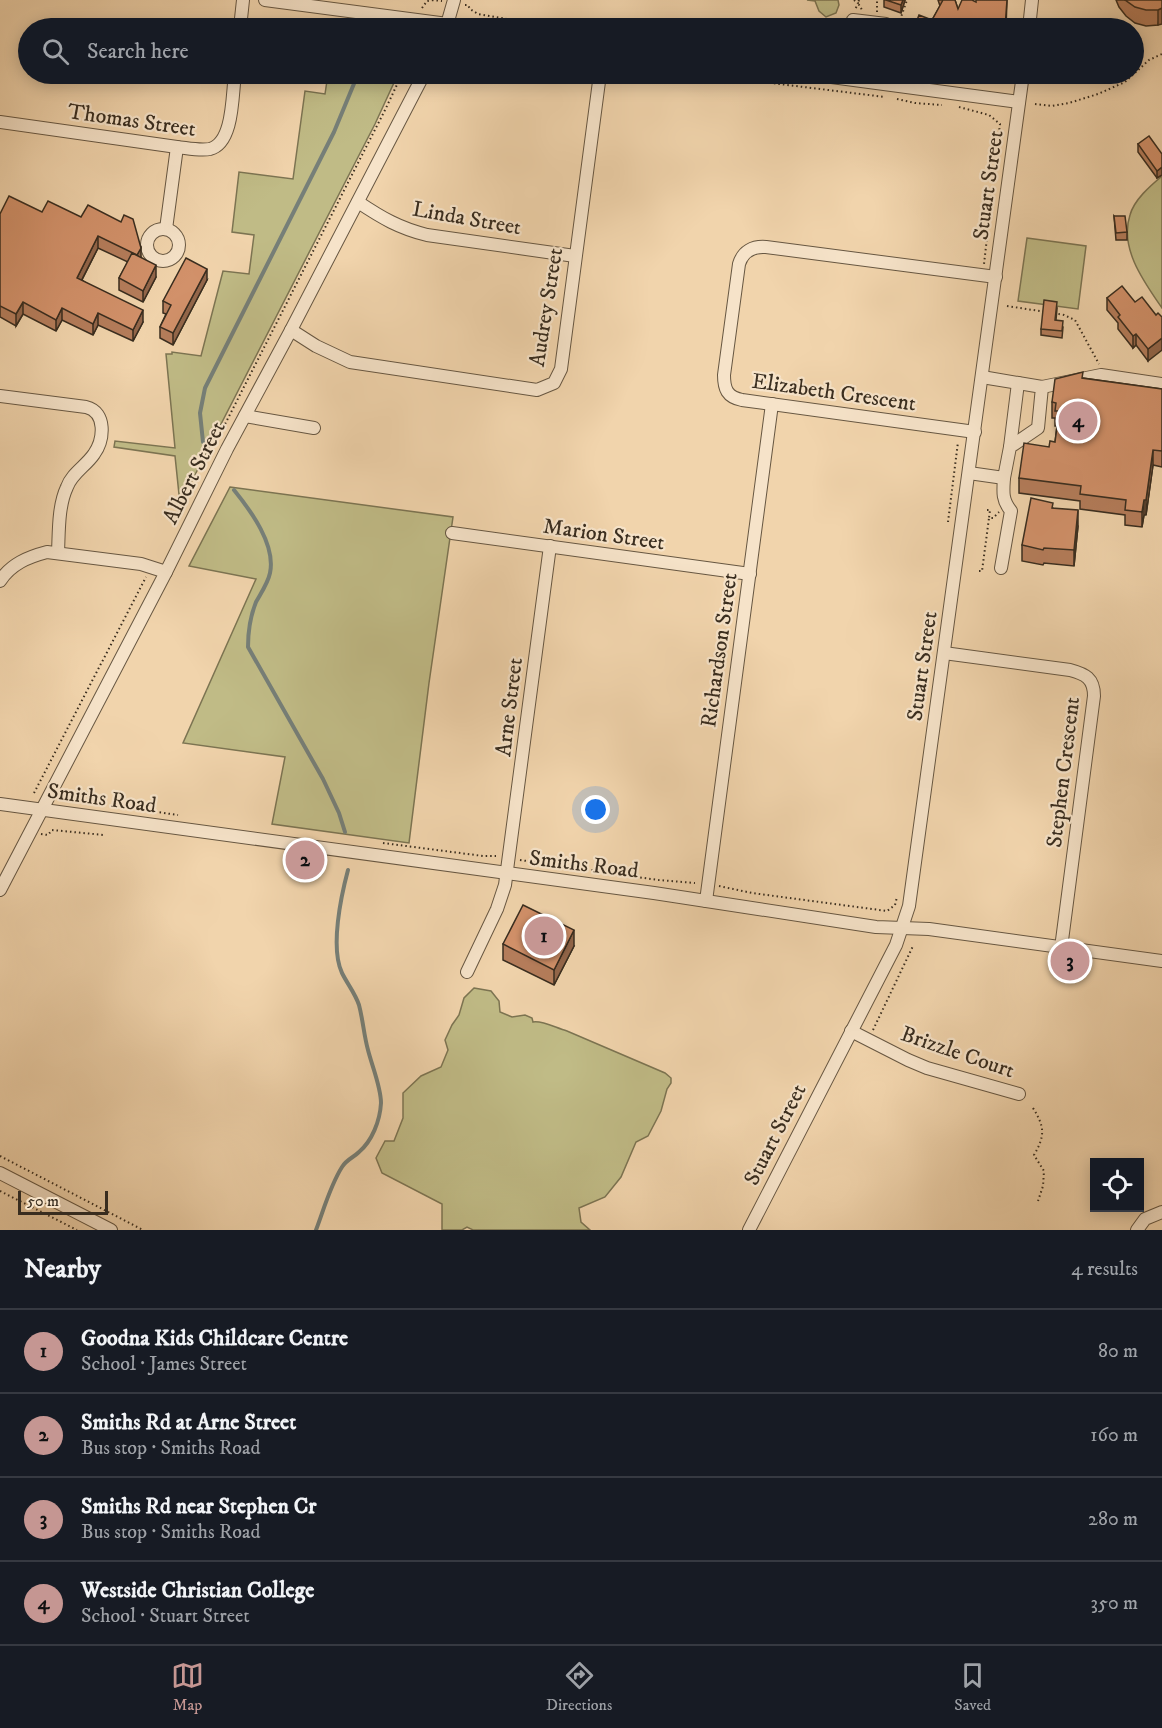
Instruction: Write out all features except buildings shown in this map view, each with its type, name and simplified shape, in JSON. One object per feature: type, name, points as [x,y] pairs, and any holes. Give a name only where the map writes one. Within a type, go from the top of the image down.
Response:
[{"type":"street","points":[[241,18],[243,0]]},
{"type":"street","points":[[265,0],[306,3],[398,18]]},
{"type":"street","points":[[1030,18],[1032,0]]},
{"type":"street","points":[[451,18],[458,2]]},
{"type":"street","name":"Thomas Street","points":[[0,122],[206,150],[219,145],[227,133],[234,84]]},
{"type":"street","name":"Albert Street","points":[[0,890],[419,84]]},
{"type":"street","name":"Audrey Street","points":[[291,330],[316,346],[350,362],[537,390],[554,383],[561,369],[599,84]]},
{"type":"street","points":[[900,84],[1019,102]]},
{"type":"street","name":"Stuart Street","points":[[749,1230],[896,945],[909,906],[1022,84]]},
{"type":"street","points":[[166,229],[177,147]]},
{"type":"street","name":"Linda Street","points":[[358,202],[381,217],[417,233],[575,256]]},
{"type":"street","name":"Elizabeth Crescent","points":[[975,432],[736,399],[731,396],[725,388],[724,375],[739,264],[744,253],[760,246],[996,277]]},
{"type":"street","points":[[982,377],[1042,387],[1101,375],[1162,384]]},
{"type":"street","points":[[1001,568],[1011,511],[1002,494],[1018,383]]},
{"type":"street","points":[[1010,447],[1038,428],[1042,387]]},
{"type":"street","points":[[0,396],[91,408],[99,416],[102,428],[96,452],[66,487],[58,552]]},
{"type":"street","name":"Richardson Street","points":[[706,901],[772,404]]},
{"type":"street","points":[[245,416],[314,428]]},
{"type":"street","points":[[969,473],[1005,478]]},
{"type":"street","name":"Marion Street","points":[[452,533],[750,574]]},
{"type":"street","name":"Arne Street","points":[[467,972],[500,902],[507,874],[550,546]]},
{"type":"street","points":[[1,575],[18,563],[47,552],[141,564],[166,572]]},
{"type":"street","name":"Stephen Crescent","points":[[944,653],[1070,670],[1086,675],[1091,681],[1094,696],[1061,948]]},
{"type":"street","name":"Smiths Road","points":[[0,804],[706,901],[876,927],[928,929],[1162,961]]},
{"type":"street","name":"Brizzle Court","points":[[851,1031],[927,1068],[1019,1094]]},
{"type":"street","points":[[0,1173],[111,1230]]},
{"type":"street","points":[[1137,1230],[1145,1219],[1162,1212]]},
{"type":"path","points":[[854,0],[858,3]]},
{"type":"path","points":[[877,0],[877,12]]},
{"type":"path","points":[[899,18],[907,0]]},
{"type":"path","points":[[458,2],[468,5],[478,14],[501,18]]},
{"type":"path","points":[[1144,65],[1162,54]]},
{"type":"path","points":[[220,434],[397,84]]},
{"type":"path","points":[[780,84],[895,98],[915,103],[948,105]]},
{"type":"path","points":[[1035,104],[1052,106],[1069,103],[1120,84]]},
{"type":"path","points":[[958,106],[989,115],[1000,125],[982,275]]},
{"type":"path","points":[[1007,306],[1071,317],[1078,324],[1101,369]]},
{"type":"path","points":[[948,524],[961,430]]},
{"type":"path","points":[[979,571],[982,571],[990,510],[987,510]]},
{"type":"path","points":[[34,793],[150,567]]},
{"type":"path","points":[[64,794],[67,798],[77,802]]},
{"type":"path","points":[[109,806],[184,816]]},
{"type":"path","points":[[48,835],[52,830],[104,835]]},
{"type":"path","points":[[374,842],[509,858],[887,911],[895,906],[897,896]]},
{"type":"path","points":[[873,1030],[913,946]]},
{"type":"path","points":[[1033,1108],[1039,1118],[1043,1133],[1034,1155],[1044,1171],[1043,1186],[1038,1201]]},
{"type":"path","points":[[0,1156],[143,1230]]},
{"type":"path","points":[[0,1191],[77,1230]]},
{"type":"shaded area","points":[[807,0],[838,0],[839,5],[836,13],[826,17],[819,11],[815,1]]},
{"type":"shaded area","points":[[326,84],[393,84],[180,504],[175,456],[114,447],[115,441],[175,448],[166,354],[172,354],[172,352],[201,356],[223,271],[249,274],[254,235],[232,232],[239,172],[293,179],[305,91],[325,94]]},
{"type":"shaded area","points":[[1162,176],[1162,308],[1135,264],[1127,227],[1135,204]]},
{"type":"shaded area","points":[[1027,238],[1086,246],[1078,309],[1018,301]]},
{"type":"shaded area","points":[[230,487],[453,517],[409,843],[272,824],[285,757],[183,743],[256,579],[189,566]]},
{"type":"shaded area","points":[[474,988],[491,991],[499,1001],[500,1012],[512,1017],[525,1015],[532,1018],[533,1022],[545,1023],[567,1031],[665,1073],[671,1078],[661,1111],[648,1136],[636,1142],[621,1177],[605,1197],[579,1208],[581,1222],[590,1230],[473,1230],[467,1227],[462,1230],[442,1230],[442,1204],[382,1173],[376,1158],[385,1141],[394,1141],[403,1118],[403,1093],[421,1076],[441,1067],[448,1050],[445,1040],[459,1015],[464,998]]},
{"type":"waterway","points":[[203,442],[200,413],[205,388],[334,132],[354,84]]},
{"type":"waterway","points":[[234,490],[261,529],[271,562],[268,580],[252,613],[248,647],[323,779],[345,832]]},
{"type":"waterway","points":[[316,1230],[342,1167],[364,1147],[371,1136],[377,1124],[381,1103],[380,1090],[367,1045],[359,1005],[342,973],[337,950],[338,922],[348,870]]},
{"type":"place","name":"Westside Christian College","points":[[1078,421]]},
{"type":"place","name":"Smiths Rd at Arne Street","points":[[305,860]]},
{"type":"place","name":"Goodna Kids Childcare Centre","points":[[544,936]]},
{"type":"place","name":"Smiths Rd near Stephen Cr","points":[[1070,961]]}]
